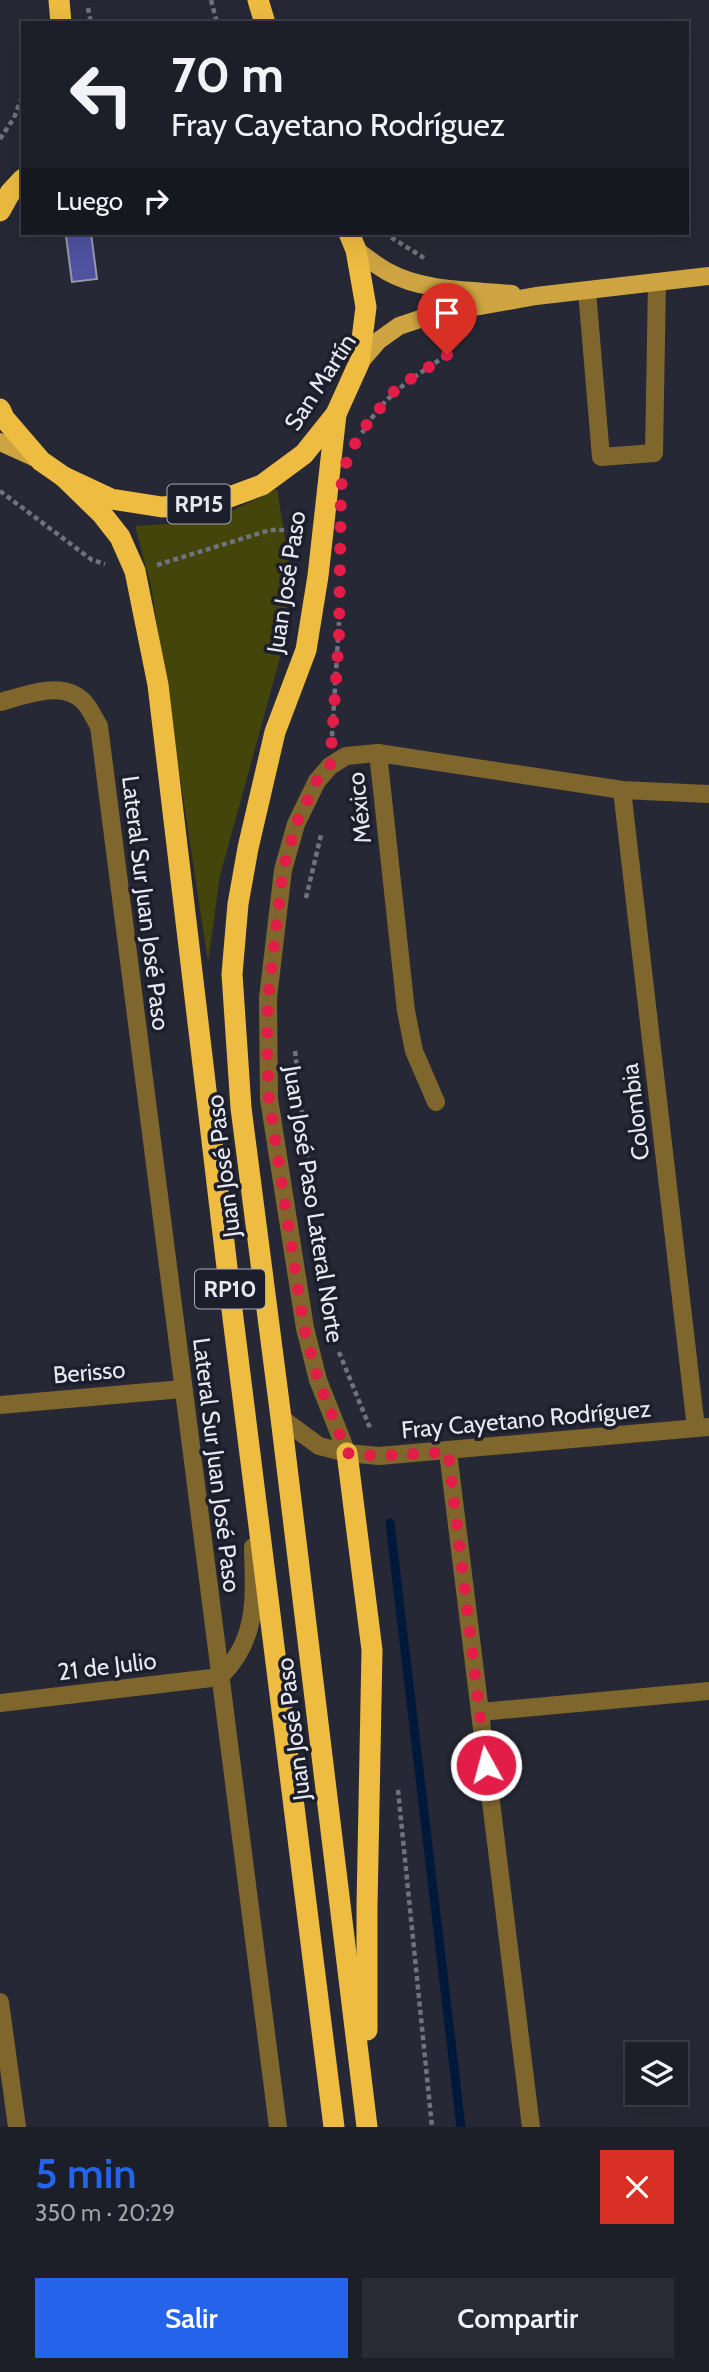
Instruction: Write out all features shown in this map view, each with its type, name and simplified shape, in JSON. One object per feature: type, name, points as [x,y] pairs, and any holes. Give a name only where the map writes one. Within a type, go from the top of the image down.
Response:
[{"type":"highway","points":[[59,0],[61,21]]},
{"type":"highway","points":[[257,0],[264,21]]},
{"type":"highway","points":[[0,211],[10,193],[21,181]]},
{"type":"highway","name":"RP15","points":[[353,242],[366,307],[359,363]]},
{"type":"highway","name":"San Martín","points":[[41,461],[64,477],[111,499],[162,507],[213,503],[262,485],[304,454],[336,414],[359,363]]},
{"type":"highway","name":"RP15","points":[[0,409],[4,418],[41,461]]},
{"type":"highway","name":"Juan José Paso","points":[[336,414],[318,576],[306,650],[275,732],[248,848],[238,904],[232,974],[241,1108],[368,2127]]},
{"type":"highway","name":"Juan José Paso","points":[[64,477],[114,529],[135,571],[158,685],[252,1473],[334,2127]]},
{"type":"highway","points":[[347,1453],[372,1650],[367,1907],[368,2127]]},
{"type":"main road","name":"San Martín","points":[[353,242],[389,272],[412,282],[536,296]]},
{"type":"main road","name":"San Martín","points":[[359,363],[378,341],[399,326],[439,313],[536,296],[709,276]]},
{"type":"main road","name":"San Martín","points":[[0,442],[41,461]]},
{"type":"street","points":[[587,291],[601,457],[654,453],[657,282]]},
{"type":"street","name":"Lateral Sur Juan José Paso","points":[[0,702],[53,688],[74,695],[87,704],[99,726],[278,2127]]},
{"type":"street","points":[[330,766],[346,756],[378,753]]},
{"type":"street","name":"México","points":[[436,1102],[414,1051],[406,1011],[378,753],[622,790],[709,794]]},
{"type":"street","name":"Juan José Paso Lateral Norte","points":[[330,766],[317,780],[296,824],[283,870],[268,998],[267,1048],[269,1100],[304,1328],[318,1380],[347,1453]]},
{"type":"street","name":"Colombia","points":[[622,790],[703,1427]]},
{"type":"street","name":"Berisso","points":[[0,1405],[182,1389]]},
{"type":"street","name":"Fray Cayetano Rodríguez","points":[[281,1418],[319,1446],[347,1453],[379,1456],[448,1452],[703,1427]]},
{"type":"street","points":[[448,1452],[531,2127]]},
{"type":"street","points":[[220,1676],[234,1662],[248,1636],[254,1595],[252,1473]]},
{"type":"street","name":"21 de Julio","points":[[0,1703],[220,1676]]},
{"type":"street","points":[[480,1712],[709,1691]]},
{"type":"street","points":[[0,2002],[17,2127]]},
{"type":"path","points":[[211,0],[216,21]]},
{"type":"path","points":[[0,139],[14,118],[21,99]]},
{"type":"path","points":[[387,235],[426,259],[433,286]]},
{"type":"path","points":[[355,444],[369,421],[397,388],[447,355],[439,313]]},
{"type":"path","points":[[0,491],[92,559],[111,567],[135,571],[270,530],[322,533]]},
{"type":"path","points":[[330,766],[339,611]]},
{"type":"path","points":[[306,900],[321,834]]},
{"type":"path","points":[[294,1038],[314,1218]]},
{"type":"path","points":[[338,1351],[370,1428],[380,1435]]},
{"type":"path","points":[[397,1789],[432,2127]]},
{"type":"shaded area","points":[[277,489],[291,575],[281,654],[220,876],[208,962],[151,586],[135,526],[179,523],[231,511]]},
{"type":"building","points":[[91,235],[97,279],[72,282],[66,236]]},
{"type":"waterway","points":[[390,1523],[461,2127]]},
{"type":"route","points":[[447,355],[397,388],[369,421],[348,455],[341,487],[339,636],[330,766],[317,780],[296,824],[283,870],[268,998],[267,1048],[269,1100],[304,1328],[318,1380],[347,1453],[379,1456],[448,1452],[486,1765]]}]
